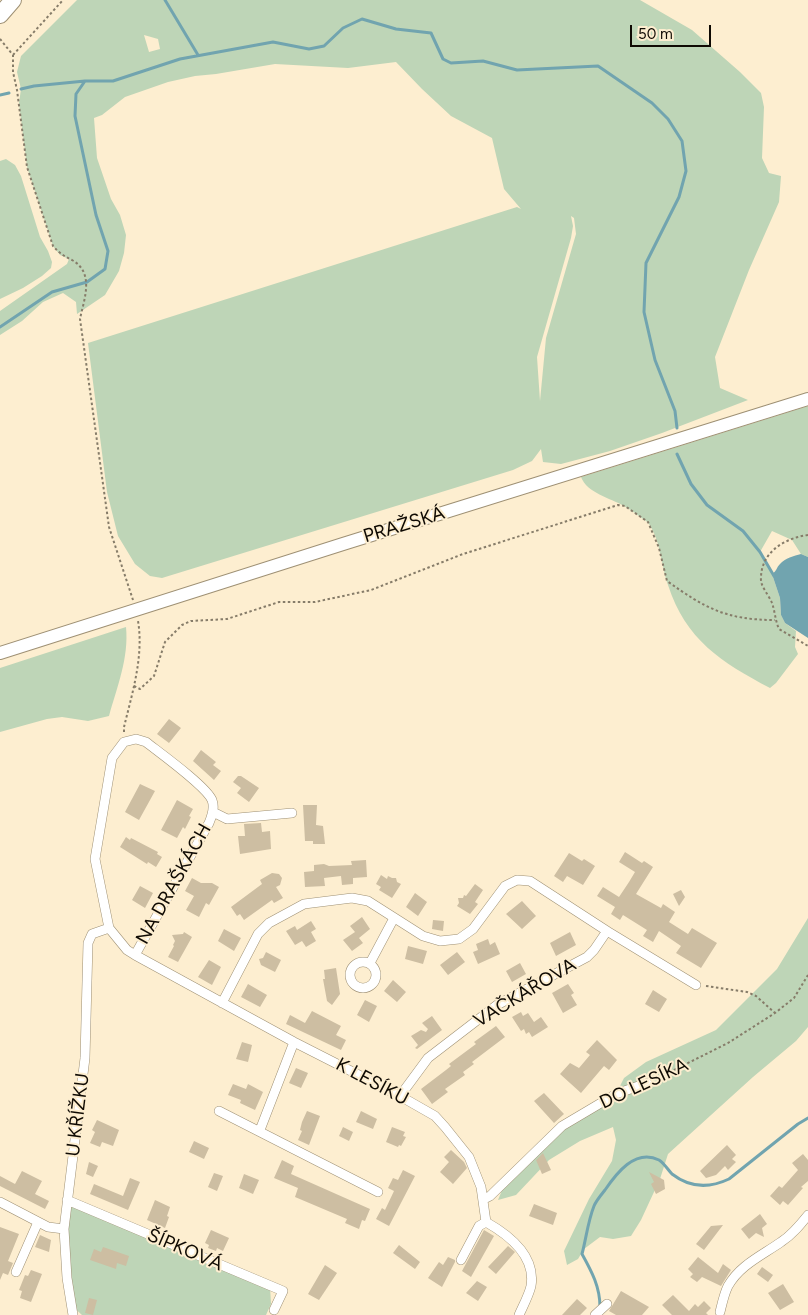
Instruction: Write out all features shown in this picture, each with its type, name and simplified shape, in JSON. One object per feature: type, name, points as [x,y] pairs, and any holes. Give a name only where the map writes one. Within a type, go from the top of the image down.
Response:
[{"type":"highway","points":[[0,15],[13,0]]},
{"type":"main road","name":"PRAŽSKÁ","points":[[0,653],[808,399]]},
{"type":"street","name":"NA DRAŠKÁCH","points":[[108,928],[95,859],[112,758],[124,742],[136,739],[146,742],[204,789],[212,801],[213,812],[209,823],[135,955]]},
{"type":"street","name":"NA DRAŠKÁCH","points":[[213,812],[227,818],[292,813]]},
{"type":"street","points":[[222,1002],[258,934],[269,923],[304,904],[352,898],[368,901],[423,936],[440,941],[459,939],[474,929],[505,886],[517,880],[530,881],[696,985]]},
{"type":"street","points":[[370,963],[394,918]]},
{"type":"street","name":"K LESÍKU","points":[[108,928],[127,950],[135,955],[434,1116],[445,1126],[468,1157],[481,1187],[486,1222]]},
{"type":"street","name":"U KŘÍŽKU","points":[[73,1315],[64,1229],[86,1041],[88,943],[92,934],[108,928]]},
{"type":"street","name":"VAČKÁŘOVA","points":[[400,1096],[428,1058],[498,1005],[587,957],[607,931]]},
{"type":"street","points":[[260,1130],[294,1042]]},
{"type":"street","name":"DO LESÍKA","points":[[484,1199],[490,1196],[562,1126],[616,1094],[647,1083]]},
{"type":"street","points":[[220,1111],[378,1192]]},
{"type":"street","name":"ŠÍPKOVÁ","points":[[67,1200],[283,1291],[274,1310]]},
{"type":"street","points":[[0,1202],[48,1227],[64,1229]]},
{"type":"street","points":[[721,1314],[728,1287],[735,1276],[746,1264],[796,1230],[808,1215]]},
{"type":"street","points":[[16,1272],[38,1222]]},
{"type":"street","points":[[461,1260],[479,1226],[486,1222],[498,1229],[522,1251],[528,1260],[532,1272],[530,1287],[518,1315]]},
{"type":"path","points":[[13,55],[63,0]]},
{"type":"path","points":[[0,39],[13,55],[13,72],[18,94],[27,167],[53,246],[60,255],[72,260],[79,266],[87,282],[87,296],[80,319],[109,527],[136,610],[140,630],[134,686],[124,727],[124,742]]},
{"type":"path","points":[[134,686],[140,689],[154,676],[165,642],[182,625],[191,621],[227,619],[279,602],[315,602],[371,590],[416,574],[432,565],[618,505],[625,506],[648,522],[659,548],[667,580],[700,604],[726,615],[750,620],[776,620]]},
{"type":"path","points":[[808,535],[782,543],[771,552],[763,564],[760,580],[772,602],[779,629],[808,646]]},
{"type":"path","name":"DO LESÍKA","points":[[647,1083],[728,1043],[775,1013],[794,998],[808,975]]},
{"type":"path","points":[[696,985],[748,992],[756,996],[775,1013]]},
{"type":"green space","points":[[77,0],[640,0],[692,30],[761,93],[764,107],[762,158],[769,173],[781,176],[779,202],[749,270],[715,357],[720,388],[748,400],[610,451],[561,464],[543,462],[541,449],[532,461],[513,470],[162,578],[150,576],[135,564],[118,536],[107,492],[88,343],[517,207],[521,209],[504,189],[492,138],[451,116],[396,62],[348,68],[275,64],[168,82],[125,97],[102,115],[94,118],[97,158],[126,235],[119,271],[105,295],[77,314],[76,302],[63,293],[43,302],[22,321],[0,335],[0,311],[67,264],[69,259],[60,255],[53,246],[27,167],[19,103],[21,89],[17,72],[21,56]],"holes":[[[144,35],[158,39],[160,49],[149,52]],[[571,216],[574,218],[576,234],[546,338],[540,401],[537,357],[571,238],[573,226]]]},
{"type":"green space","points":[[6,159],[15,165],[21,176],[40,237],[52,262],[51,268],[42,276],[0,299],[0,161]]},
{"type":"green space","points":[[808,406],[808,557],[801,554],[792,540],[772,531],[760,552],[772,574],[780,598],[781,615],[785,623],[796,631],[795,647],[798,654],[770,688],[736,669],[707,647],[695,635],[685,621],[668,585],[656,538],[649,524],[628,508],[588,487],[581,477]]},
{"type":"green space","points":[[126,627],[124,661],[109,716],[88,721],[62,717],[47,719],[0,732],[0,668]]},
{"type":"green space","points":[[808,918],[808,1027],[796,1041],[668,1154],[660,1179],[641,1220],[631,1236],[613,1239],[600,1237],[584,1249],[578,1259],[567,1265],[564,1251],[589,1199],[612,1161],[616,1140],[613,1127],[580,1141],[549,1160],[516,1195],[498,1200],[507,1178],[548,1140],[616,1094],[624,1078],[646,1062],[716,1030],[777,969]]},
{"type":"green space","points":[[67,1200],[270,1286],[271,1304],[266,1315],[82,1315],[71,1305],[67,1278]]},
{"type":"water","points":[[801,554],[808,557],[808,638],[785,623],[781,615],[780,598],[772,574],[784,560]]},
{"type":"building","points":[[169,719],[181,728],[169,743],[157,734]]},
{"type":"building","points":[[201,750],[216,762],[213,765],[221,771],[214,780],[193,761]]},
{"type":"building","points":[[238,776],[259,788],[249,802],[237,793],[241,788],[233,782]]},
{"type":"building","points":[[140,784],[155,791],[139,820],[125,812]]},
{"type":"building","points":[[177,800],[193,809],[185,829],[183,827],[177,838],[161,830]]},
{"type":"building","points":[[303,805],[317,805],[316,825],[323,826],[325,844],[313,844],[313,841],[305,841]]},
{"type":"building","points":[[261,823],[262,832],[270,831],[271,849],[240,854],[238,836],[245,836],[244,824]]},
{"type":"building","points":[[126,837],[158,852],[157,854],[162,857],[156,867],[148,862],[147,864],[120,847]]},
{"type":"building","points":[[625,852],[642,863],[644,861],[653,867],[636,894],[661,908],[663,904],[675,912],[669,922],[688,934],[692,928],[717,943],[701,968],[676,953],[681,946],[659,931],[653,942],[643,936],[647,930],[623,915],[620,920],[611,914],[615,907],[597,896],[603,887],[619,897],[629,882],[635,872],[619,862]]},
{"type":"building","points":[[569,853],[595,866],[583,885],[567,876],[563,882],[554,876]]},
{"type":"building","points":[[366,860],[367,877],[353,878],[353,884],[342,885],[341,876],[324,878],[325,886],[305,887],[304,872],[314,871],[314,865],[352,865],[351,861]]},
{"type":"building","points":[[272,873],[279,874],[282,878],[280,885],[276,887],[283,898],[274,903],[272,900],[244,920],[240,914],[237,916],[231,907],[262,884],[260,880]]},
{"type":"building","points":[[381,875],[387,879],[388,876],[396,878],[397,882],[401,884],[392,898],[379,890],[381,887],[376,884]]},
{"type":"building","points":[[192,878],[201,883],[212,883],[219,887],[209,905],[206,903],[199,917],[186,910],[194,896],[185,891]]},
{"type":"building","points":[[475,884],[483,890],[475,902],[478,904],[470,914],[457,906],[459,903],[458,898],[466,896]]},
{"type":"building","points":[[140,886],[153,893],[145,908],[132,900]]},
{"type":"building","points":[[681,890],[685,897],[679,906],[673,894]]},
{"type":"building","points":[[415,893],[427,902],[418,916],[406,907]]},
{"type":"building","points":[[522,901],[536,916],[522,929],[506,914]]},
{"type":"building","points":[[362,917],[370,929],[359,938],[363,943],[352,951],[343,940],[355,932],[350,926]]},
{"type":"building","points":[[433,920],[444,921],[443,931],[432,929]]},
{"type":"building","points":[[311,921],[316,929],[311,932],[316,941],[306,947],[302,941],[295,945],[286,931],[295,926],[297,930]]},
{"type":"building","points":[[224,929],[241,938],[234,951],[218,941]]},
{"type":"building","points":[[184,932],[192,937],[178,962],[168,957],[175,941],[172,935],[183,934]]},
{"type":"building","points":[[570,932],[576,945],[556,956],[550,943]]},
{"type":"building","points":[[488,939],[490,945],[495,942],[500,954],[478,964],[473,952],[478,950],[476,944]]},
{"type":"building","points":[[408,946],[427,951],[423,964],[405,959]]},
{"type":"building","points":[[266,952],[281,960],[275,972],[261,965],[259,959],[263,958]]},
{"type":"building","points":[[457,952],[465,962],[448,975],[440,965]]},
{"type":"building","points":[[209,960],[221,967],[212,985],[198,977]]},
{"type":"building","points":[[520,963],[526,974],[512,982],[506,971]]},
{"type":"building","points":[[336,968],[340,994],[332,1005],[327,1001],[323,979],[325,979],[324,970]]},
{"type":"building","points":[[393,980],[406,992],[397,1002],[384,991]]},
{"type":"building","points":[[248,984],[267,995],[260,1007],[241,997]]},
{"type":"building","points":[[568,984],[574,993],[571,995],[577,1005],[563,1013],[552,993]]},
{"type":"building","points":[[653,990],[667,999],[659,1012],[645,1004]]},
{"type":"building","points":[[365,1000],[377,1006],[369,1022],[357,1015]]},
{"type":"building","points":[[312,1011],[341,1026],[336,1035],[346,1040],[341,1050],[286,1024],[290,1015],[305,1023]]},
{"type":"building","points":[[521,1012],[523,1016],[528,1013],[534,1022],[541,1017],[548,1027],[532,1037],[529,1032],[526,1034],[524,1029],[521,1031],[512,1017]]},
{"type":"building","points":[[432,1016],[442,1030],[417,1049],[415,1048],[418,1045],[411,1036],[421,1030],[426,1032],[428,1029],[422,1023]]},
{"type":"building","points":[[496,1026],[505,1037],[472,1062],[474,1064],[463,1072],[465,1075],[445,1089],[448,1092],[432,1104],[421,1089],[451,1066],[449,1064],[476,1044],[474,1042]]},
{"type":"building","points":[[597,1040],[617,1060],[609,1070],[604,1066],[581,1093],[560,1074],[570,1063],[579,1068],[590,1055],[586,1052]]},
{"type":"building","points":[[242,1042],[252,1045],[248,1062],[236,1059]]},
{"type":"building","points":[[296,1068],[308,1073],[301,1088],[289,1083]]},
{"type":"building","points":[[233,1084],[246,1089],[248,1084],[263,1092],[255,1110],[240,1103],[241,1100],[228,1095]]},
{"type":"building","points":[[544,1093],[564,1114],[554,1123],[534,1101]]},
{"type":"building","points":[[307,1111],[320,1116],[309,1145],[298,1140],[302,1131],[300,1130],[302,1122]]},
{"type":"building","points":[[361,1111],[377,1119],[373,1129],[356,1122]]},
{"type":"building","points":[[97,1120],[119,1130],[113,1146],[102,1142],[100,1147],[90,1143],[95,1132],[92,1130]]},
{"type":"building","points":[[343,1127],[353,1132],[349,1141],[339,1136]]},
{"type":"building","points":[[392,1127],[405,1132],[403,1136],[406,1137],[401,1146],[399,1145],[398,1147],[386,1142]]},
{"type":"building","points":[[194,1141],[209,1148],[204,1159],[189,1152]]},
{"type":"building","points":[[727,1145],[736,1155],[732,1159],[736,1162],[728,1170],[725,1166],[716,1175],[706,1178],[700,1171]]},
{"type":"building","points":[[451,1150],[464,1162],[467,1168],[453,1184],[440,1172],[449,1162],[444,1157]]},
{"type":"building","points":[[543,1153],[551,1170],[542,1174],[536,1160]]},
{"type":"building","points":[[803,1154],[808,1160],[808,1181],[801,1187],[803,1188],[788,1205],[783,1201],[780,1205],[770,1196],[779,1186],[782,1188],[798,1170],[792,1163]]},
{"type":"building","points":[[282,1160],[294,1166],[291,1174],[370,1209],[365,1221],[362,1220],[359,1229],[345,1223],[347,1219],[295,1197],[298,1188],[274,1178]]},
{"type":"building","points":[[89,1162],[98,1166],[93,1177],[86,1174]]},
{"type":"building","points":[[403,1170],[415,1176],[389,1226],[376,1219],[382,1208],[385,1210],[394,1191],[388,1188],[393,1178],[398,1180]]},
{"type":"building","points":[[22,1171],[42,1181],[35,1194],[49,1201],[45,1209],[0,1186],[0,1176],[15,1184]]},
{"type":"building","points":[[649,1172],[664,1180],[665,1189],[656,1194],[651,1184],[654,1182]]},
{"type":"building","points":[[214,1173],[223,1176],[217,1191],[208,1187]]},
{"type":"building","points":[[244,1174],[259,1180],[253,1194],[239,1188]]},
{"type":"building","points":[[130,1178],[140,1182],[128,1210],[90,1194],[94,1184],[123,1196]]},
{"type":"building","points":[[155,1200],[170,1207],[165,1228],[147,1220]]},
{"type":"building","points":[[534,1204],[557,1213],[553,1225],[529,1216]]},
{"type":"building","points":[[760,1214],[767,1224],[762,1228],[764,1237],[756,1233],[749,1239],[741,1229]]},
{"type":"building","points":[[723,1225],[704,1250],[696,1244],[711,1226]]},
{"type":"building","points":[[0,1227],[19,1234],[8,1261],[13,1263],[8,1275],[3,1273],[0,1280]]},
{"type":"building","points":[[211,1230],[229,1238],[223,1251],[217,1248],[216,1251],[208,1248],[209,1245],[205,1243]]},
{"type":"building","points":[[484,1230],[494,1236],[471,1277],[462,1271]]},
{"type":"building","points":[[40,1235],[51,1240],[49,1252],[35,1247]]},
{"type":"building","points":[[399,1245],[420,1262],[415,1269],[393,1253]]},
{"type":"building","points":[[508,1246],[515,1252],[496,1274],[488,1267]]},
{"type":"building","points":[[103,1247],[129,1256],[126,1266],[117,1263],[116,1269],[90,1260],[94,1249],[101,1252]]},
{"type":"building","points":[[448,1257],[455,1260],[455,1262],[442,1287],[428,1278],[439,1262],[443,1265]]},
{"type":"building","points":[[698,1257],[718,1273],[723,1264],[731,1270],[721,1286],[702,1277],[697,1282],[690,1277],[693,1274],[688,1269]]},
{"type":"building","points":[[325,1265],[337,1273],[319,1300],[308,1294]]},
{"type":"building","points":[[762,1267],[773,1275],[768,1282],[757,1274]]},
{"type":"building","points":[[31,1270],[42,1274],[31,1302],[20,1298],[22,1291],[19,1290],[25,1275],[28,1276]]},
{"type":"building","points":[[477,1281],[487,1287],[478,1301],[466,1293]]},
{"type":"building","points":[[783,1284],[794,1302],[780,1310],[768,1293]]},
{"type":"building","points":[[621,1291],[649,1307],[642,1315],[616,1315],[609,1311]]},
{"type":"building","points":[[673,1295],[689,1311],[695,1304],[698,1307],[704,1301],[711,1308],[706,1313],[708,1315],[672,1315],[662,1305]]},
{"type":"building","points":[[89,1298],[97,1300],[93,1315],[85,1313]]},
{"type":"building","points":[[577,1299],[587,1308],[580,1315],[562,1315]]},
{"type":"waterway","points":[[165,0],[198,55]]},
{"type":"waterway","points":[[21,89],[85,81],[113,81],[180,59],[273,42],[309,49],[324,46],[343,28],[362,19],[396,29],[431,33],[443,59],[451,63],[483,61],[517,70],[598,66],[652,103],[668,119],[682,141],[686,171],[679,197],[646,263],[644,312],[655,360],[675,411],[677,428]]},
{"type":"waterway","points":[[0,327],[52,292],[87,282],[105,269],[108,251],[96,215],[75,116],[76,94],[85,81]]},
{"type":"waterway","points":[[0,95],[9,93]]},
{"type":"waterway","points":[[677,454],[691,484],[707,505],[743,531],[760,552],[774,576]]},
{"type":"waterway","points":[[600,1307],[597,1286],[582,1254],[595,1204],[609,1184],[627,1164],[642,1157],[650,1157],[659,1160],[672,1174],[686,1182],[700,1185],[715,1184],[729,1179],[808,1118]]}]
